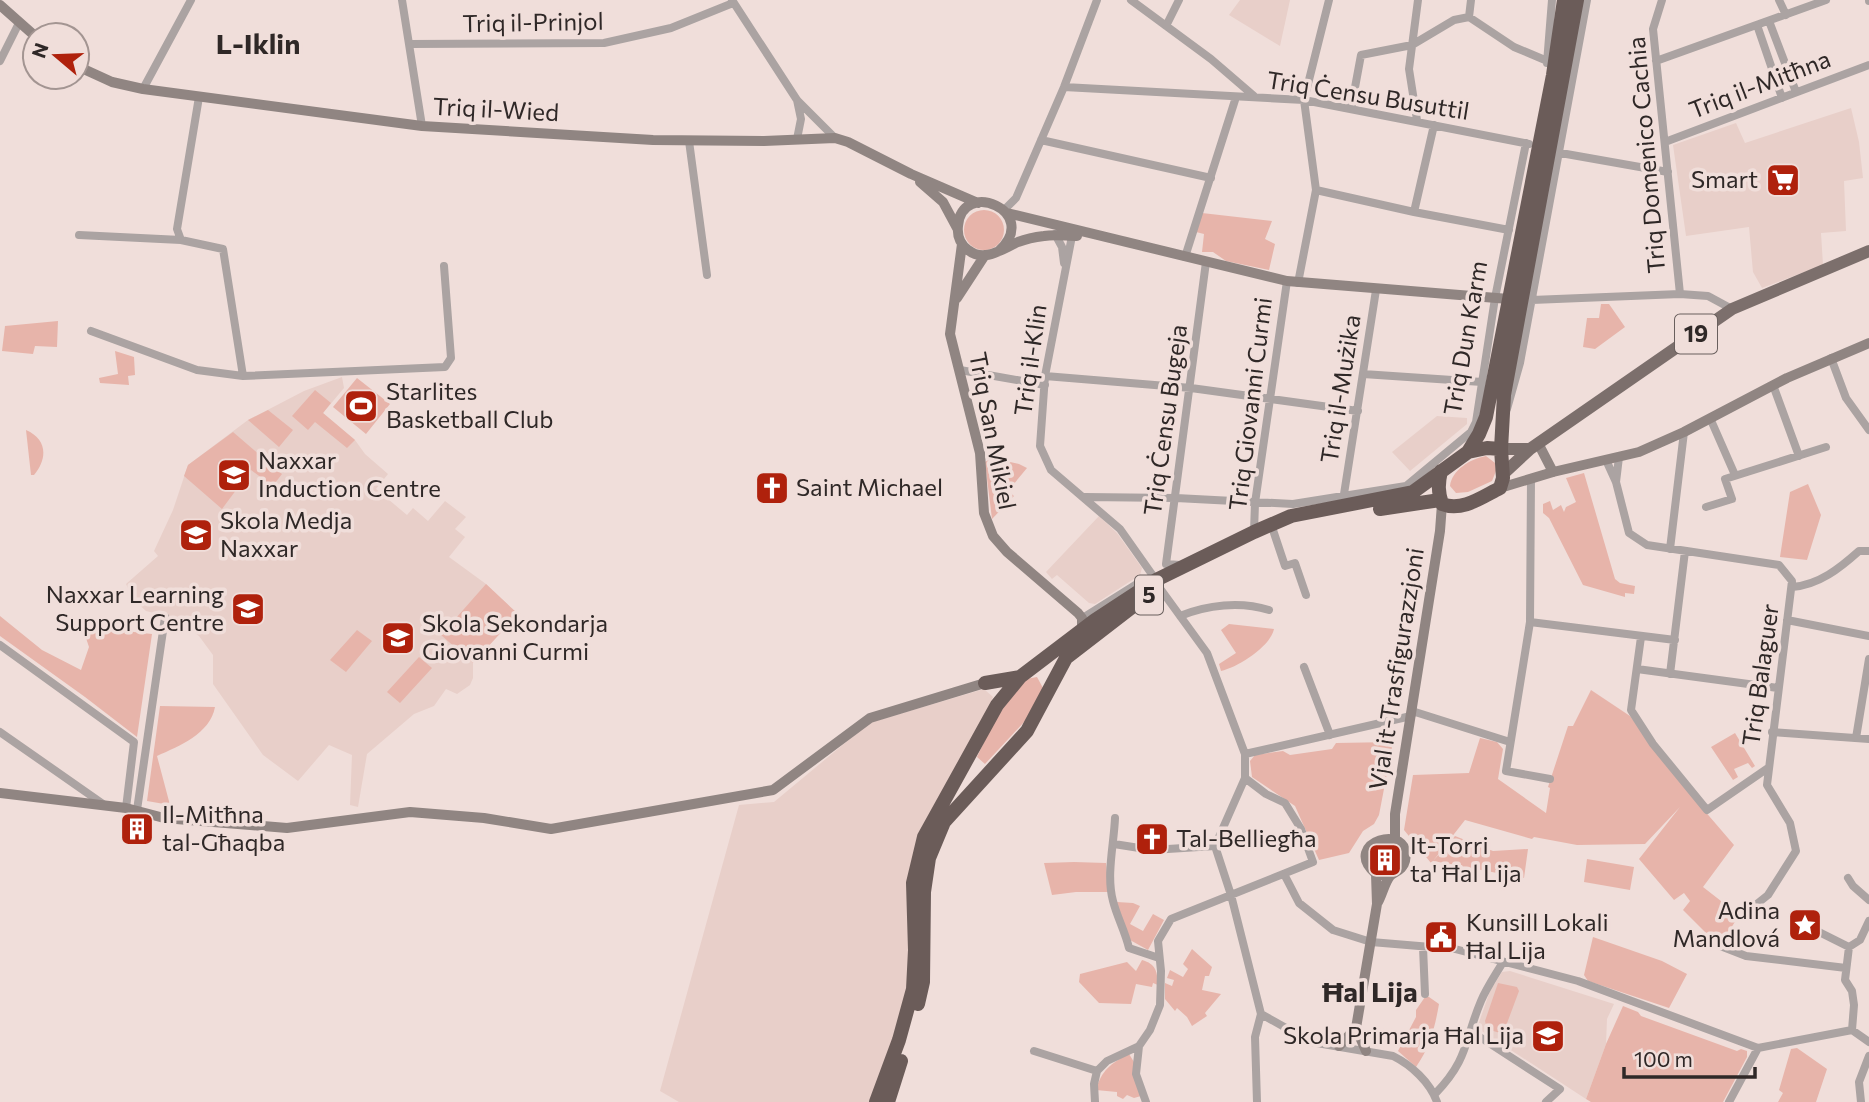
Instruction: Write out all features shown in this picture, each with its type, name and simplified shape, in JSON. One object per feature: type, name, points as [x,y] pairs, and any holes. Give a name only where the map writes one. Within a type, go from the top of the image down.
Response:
[{"type":"highway","name":"Triq Dun Karm","points":[[1502,481],[1504,395],[1564,0]]},
{"type":"highway","name":"Triq Dun Karm","points":[[1468,452],[1486,417],[1502,298],[1543,148],[1577,0]]},
{"type":"highway","points":[[1392,498],[1410,489],[1474,436],[1486,417]]},
{"type":"highway","name":"5","points":[[888,1102],[922,991],[923,892],[939,821],[966,761],[997,705],[1024,674],[1085,619],[1184,565],[1291,516],[1413,492],[1468,452],[1487,448],[1501,449]]},
{"type":"highway","points":[[1441,471],[1437,486],[1441,502]]},
{"type":"highway","points":[[1463,506],[1502,481]]},
{"type":"highway","name":"5","points":[[876,1102],[899,1040],[913,989],[913,883],[924,837],[1027,731],[1066,658],[1156,581],[1273,530],[1329,517],[1441,502],[1451,508],[1463,506]]},
{"type":"highway","points":[[985,682],[1040,669],[1051,677],[1051,684]]},
{"type":"highway","points":[[985,682],[993,688],[997,705]]},
{"type":"highway","points":[[966,761],[973,773],[978,775],[989,772]]},
{"type":"main road","name":"19","points":[[1534,446],[1732,309],[1869,251]]},
{"type":"main road","points":[[1501,449],[1534,446]]},
{"type":"main road","points":[[1502,481],[1534,446]]},
{"type":"street","points":[[143,89],[191,0]]},
{"type":"street","points":[[402,0],[422,127]]},
{"type":"street","points":[[1005,212],[1016,198],[1065,87],[1097,0]]},
{"type":"street","points":[[1131,0],[1211,59],[1254,96]]},
{"type":"street","points":[[1166,26],[1179,0]]},
{"type":"street","points":[[1304,100],[1329,0]]},
{"type":"street","points":[[1417,120],[1409,69],[1418,0]]},
{"type":"street","points":[[1469,17],[1471,0]]},
{"type":"street","points":[[1552,0],[1545,60],[1553,75]]},
{"type":"street","name":"Triq Dun Karm","points":[[1085,497],[1293,504],[1406,486],[1471,432],[1476,422],[1482,382],[1502,298],[1509,230],[1543,148],[1587,0]]},
{"type":"street","name":"Triq Domenico Cachia","points":[[1661,0],[1653,29],[1680,295],[1708,296],[1732,309]]},
{"type":"street","points":[[1779,0],[1786,15]]},
{"type":"street","points":[[1656,61],[1826,0]]},
{"type":"street","points":[[732,1],[797,100],[835,138]]},
{"type":"street","name":"Triq il-Prinjol","points":[[410,44],[604,43],[671,28],[732,1]]},
{"type":"street","points":[[0,5],[19,23],[0,61]]},
{"type":"street","points":[[1351,109],[1361,55],[1412,45],[1454,20],[1469,17],[1514,47],[1545,60]]},
{"type":"street","points":[[1769,21],[1796,92]]},
{"type":"street","points":[[1757,25],[1782,98]]},
{"type":"street","name":"Triq il-Mitħna","points":[[1665,142],[1869,65]]},
{"type":"street","name":"Triq il-Wied","points":[[91,72],[112,82],[143,89],[422,127],[689,141],[835,138],[978,203]]},
{"type":"street","name":"Triq Ċensu Busuttil","points":[[1065,87],[1304,100],[1417,120],[1668,172]]},
{"type":"street","points":[[181,240],[177,229],[199,97]]},
{"type":"street","points":[[1185,257],[1236,97]]},
{"type":"street","points":[[797,100],[801,119],[797,139]]},
{"type":"street","name":"Triq Giovanni Curmi","points":[[1254,532],[1255,503],[1270,400],[1292,282],[1316,190],[1304,100]]},
{"type":"street","points":[[1414,212],[1434,125]]},
{"type":"street","points":[[1041,140],[1211,178]]},
{"type":"street","points":[[689,141],[707,275]]},
{"type":"street","name":"Triq Dun Karm","points":[[1504,420],[1513,395],[1532,300],[1543,148]]},
{"type":"street","name":"Triq il-Wied","points":[[911,174],[943,202],[957,228]]},
{"type":"street","points":[[1316,190],[1509,230]]},
{"type":"street","points":[[1093,236],[1055,234],[1020,242],[985,256],[972,253],[962,244],[957,228],[962,213],[968,207],[989,202],[1005,212],[1093,236],[1292,282],[1502,298]]},
{"type":"street","points":[[999,251],[1006,245],[1011,229],[1005,212]]},
{"type":"street","name":"Triq il-Klin","points":[[1055,234],[1062,247],[1064,269]]},
{"type":"street","points":[[79,235],[181,240],[223,249],[243,376]]},
{"type":"street","name":"Triq il-Klin","points":[[1072,236],[1045,381],[1040,446],[1051,470],[1120,529],[1207,653],[1245,754]]},
{"type":"street","name":"Triq San Mikiel","points":[[962,244],[950,334],[980,453],[984,513],[993,536],[1007,552],[1085,619]]},
{"type":"street","points":[[953,304],[985,256]]},
{"type":"street","name":"Triq Ċensu Bugeja","points":[[1166,564],[1206,262]]},
{"type":"street","points":[[91,331],[197,370],[243,376],[445,367],[450,358],[444,266]]},
{"type":"street","name":"Triq il-Mużika","points":[[1344,494],[1376,290]]},
{"type":"street","points":[[1532,300],[1680,295]]},
{"type":"street","points":[[1502,481],[1531,479],[1639,452],[1684,432],[1773,385],[1869,343]]},
{"type":"street","points":[[1831,358],[1846,398],[1869,430]]},
{"type":"street","points":[[960,370],[1045,381],[1191,388],[1358,411]]},
{"type":"street","points":[[1363,374],[1482,382]]},
{"type":"street","points":[[1773,385],[1799,456]]},
{"type":"street","points":[[1710,418],[1735,475]]},
{"type":"street","points":[[1670,549],[1684,432]]},
{"type":"street","points":[[1534,446],[1553,472]]},
{"type":"street","points":[[1706,507],[1732,499],[1725,479],[1826,447]]},
{"type":"street","points":[[1616,482],[1619,457]]},
{"type":"street","points":[[1606,460],[1616,482],[1629,533],[1647,545],[1779,565],[1788,574],[1792,587],[1805,586],[1838,570],[1859,551],[1869,551]]},
{"type":"street","points":[[1531,479],[1530,622],[1506,771],[1550,779]]},
{"type":"street","name":"Vjal it-Trasfigurazzjoni","points":[[1377,904],[1390,876],[1401,869],[1405,862],[1404,850],[1395,840],[1395,814],[1440,531],[1441,502]]},
{"type":"street","name":"Vjal it-Trasfigurazzjoni","points":[[1440,531],[1451,515],[1463,506]]},
{"type":"street","points":[[1273,530],[1284,566],[1295,563],[1306,595]]},
{"type":"street","points":[[1670,674],[1685,551]]},
{"type":"street","points":[[1156,581],[1166,564],[1184,565]]},
{"type":"street","name":"Triq Balaguer","points":[[1768,768],[1792,587]]},
{"type":"street","points":[[1180,616],[1197,609],[1224,605],[1269,610]]},
{"type":"street","points":[[132,809],[148,742],[165,617]]},
{"type":"street","points":[[1787,620],[1869,636]]},
{"type":"street","points":[[1530,622],[1675,640]]},
{"type":"street","points":[[1641,637],[1631,710],[1654,744],[1707,810],[1768,768]]},
{"type":"street","points":[[0,645],[134,742],[132,809]]},
{"type":"street","points":[[1856,738],[1869,659]]},
{"type":"street","points":[[1304,667],[1330,735]]},
{"type":"street","points":[[1637,668],[1778,688]]},
{"type":"street","points":[[0,793],[132,809],[164,818],[287,828],[410,812],[484,818],[551,829],[773,790],[870,718],[985,682]]},
{"type":"street","points":[[1257,1102],[1255,1037],[1261,1014],[1231,895],[1215,846],[1245,778],[1245,754],[1411,713],[1510,742]]},
{"type":"street","points":[[0,732],[108,808]]},
{"type":"street","points":[[1772,732],[1869,739]]},
{"type":"street","points":[[1743,915],[1768,895],[1796,851],[1790,823],[1767,785],[1768,768]]},
{"type":"street","points":[[1146,1102],[1136,1074],[1139,1046],[1150,1030],[1160,1005],[1158,941],[1171,919],[1313,862],[1301,829],[1285,803],[1266,794],[1245,778]]},
{"type":"street","name":"Vjal it-Trasfigurazzjoni","points":[[1356,1028],[1377,904],[1376,874],[1369,867],[1367,855],[1372,844],[1382,838],[1395,814]]},
{"type":"street","points":[[1115,818],[1111,860],[1112,899],[1129,948],[1159,958]]},
{"type":"street","points":[[1382,838],[1395,840]]},
{"type":"street","points":[[1114,844],[1152,850],[1215,846]]},
{"type":"street","points":[[1284,874],[1298,903],[1333,930],[1371,942],[1455,949],[1578,981],[1758,1048],[1852,1030],[1869,1042]]},
{"type":"street","points":[[1376,874],[1390,876]]},
{"type":"street","points":[[1848,878],[1869,900]]},
{"type":"street","points":[[1852,1030],[1854,1005],[1852,991],[1845,980],[1849,947],[1860,940],[1869,921]]},
{"type":"street","points":[[1815,930],[1849,947]]},
{"type":"street","points":[[1710,942],[1746,956],[1846,968]]},
{"type":"street","points":[[1423,947],[1425,994]]},
{"type":"street","points":[[1261,1014],[1311,1042],[1392,1056],[1419,1075],[1436,1098],[1462,1060],[1481,1000],[1503,962]]},
{"type":"street","points":[[1339,1046],[1356,1028],[1366,1051]]},
{"type":"street","points":[[1472,1031],[1560,1089],[1546,1102]]},
{"type":"street","points":[[1095,1102],[1094,1084],[1097,1071],[1107,1061],[1139,1046]]},
{"type":"street","points":[[1729,1102],[1758,1048]]},
{"type":"street","points":[[1034,1051],[1097,1071]]},
{"type":"street","points":[[1861,1102],[1859,1082],[1869,1056]]},
{"type":"shaded area","points":[[1240,0],[1290,0],[1280,46],[1229,15]]},
{"type":"shaded area","points":[[1851,108],[1859,142],[1863,178],[1844,181],[1846,231],[1821,233],[1823,265],[1762,288],[1753,272],[1749,227],[1686,236],[1673,145],[1736,123],[1745,143]]},
{"type":"shaded area","points":[[984,210],[992,211],[998,216],[1003,222],[1003,238],[998,244],[992,249],[984,250],[976,249],[970,244],[965,238],[964,230],[965,222],[970,216],[976,211]]},
{"type":"shaded area","points":[[1202,213],[1272,221],[1265,239],[1275,244],[1269,270],[1226,261],[1213,252],[1202,252],[1204,234],[1196,232]]},
{"type":"shaded area","points":[[1601,304],[1609,304],[1625,327],[1595,349],[1583,347],[1587,318],[1599,318]]},
{"type":"shaded area","points":[[58,321],[57,347],[35,346],[33,354],[2,351],[5,326]]},
{"type":"shaded area","points":[[115,351],[134,357],[135,375],[128,376],[129,385],[100,383],[99,378],[118,374]]},
{"type":"shaded area","points":[[342,377],[344,388],[323,413],[355,440],[365,454],[388,474],[376,489],[407,515],[413,508],[428,521],[445,501],[466,517],[455,529],[465,537],[449,557],[486,584],[518,614],[473,662],[470,685],[457,694],[446,689],[434,706],[414,714],[367,754],[358,807],[350,805],[352,755],[329,745],[298,781],[263,755],[213,684],[213,655],[199,636],[174,618],[146,611],[133,599],[126,584],[158,556],[154,551],[173,510],[188,465],[248,420],[304,391]]},
{"type":"shaded area","name":"Starlites Basketball Club","points":[[357,378],[390,404],[366,434],[333,407]]},
{"type":"shaded area","points":[[315,390],[331,403],[323,413],[355,440],[347,448],[315,422],[308,430],[292,416]]},
{"type":"shaded area","points":[[268,410],[293,430],[279,447],[248,420]]},
{"type":"shaded area","points":[[1437,416],[1467,418],[1467,424],[1410,471],[1392,452]]},
{"type":"shaded area","points":[[26,430],[38,438],[43,449],[42,462],[34,475],[31,475]]},
{"type":"shaded area","name":"Naxxar Induction Centre","points":[[233,432],[282,474],[268,492],[258,484],[262,478],[251,470],[222,509],[184,476],[188,465]]},
{"type":"shaded area","points":[[1486,456],[1495,463],[1496,471],[1492,481],[1468,492],[1456,493],[1450,486],[1458,470]]},
{"type":"shaded area","points":[[992,458],[1027,468],[1008,491],[1014,496],[992,519],[985,462]]},
{"type":"shaded area","points":[[1584,473],[1615,579],[1620,583],[1635,586],[1634,594],[1625,593],[1625,597],[1583,585],[1549,518],[1543,513],[1543,504],[1550,501],[1553,510],[1561,505],[1564,512],[1566,507],[1576,502],[1566,478]]},
{"type":"shaded area","points":[[1808,484],[1821,515],[1807,560],[1780,557],[1790,492]]},
{"type":"shaded area","points":[[1099,516],[1117,533],[1142,568],[1140,575],[1095,604],[1089,603],[1057,575],[1052,579],[1046,572]]},
{"type":"shaded area","points":[[486,584],[518,614],[473,663],[441,635]]},
{"type":"shaded area","points":[[0,616],[42,650],[81,670],[89,647],[83,629],[152,634],[137,737],[0,636]]},
{"type":"shaded area","points":[[1229,624],[1274,629],[1260,649],[1236,665],[1221,671],[1219,664],[1236,653],[1221,630]]},
{"type":"shaded area","points":[[357,630],[372,641],[346,672],[330,660]]},
{"type":"shaded area","points":[[419,657],[432,668],[400,703],[387,692]]},
{"type":"shaded area","points":[[1037,677],[1043,688],[1025,721],[985,764],[977,757],[995,719],[1026,679]]},
{"type":"shaded area","points":[[984,689],[993,697],[917,857],[908,996],[871,1102],[679,1102],[660,1091],[739,805],[774,802],[869,723]]},
{"type":"shaded area","points":[[1591,690],[1630,716],[1734,845],[1703,887],[1739,915],[1722,943],[1710,937],[1683,910],[1690,901],[1684,893],[1674,900],[1639,859],[1680,807],[1645,844],[1577,845],[1534,837],[1532,839],[1465,820],[1431,863],[1404,830],[1413,775],[1469,773],[1480,738],[1497,742],[1503,749],[1498,779],[1546,813],[1548,787],[1568,726],[1573,726]]},
{"type":"shaded area","points":[[160,706],[215,707],[207,725],[200,732],[157,756],[170,805],[147,801]]},
{"type":"shaded area","points":[[1735,733],[1755,766],[1752,768],[1748,763],[1734,769],[1738,777],[1733,780],[1711,747]]},
{"type":"shaded area","points":[[1393,742],[1379,815],[1374,824],[1363,831],[1349,853],[1319,860],[1295,806],[1252,777],[1250,761],[1255,755],[1283,751],[1290,755],[1332,749],[1336,743]]},
{"type":"shaded area","points":[[1455,836],[1493,851],[1528,849],[1524,878],[1433,861]]},
{"type":"shaded area","points":[[1587,859],[1634,867],[1630,890],[1584,882]]},
{"type":"shaded area","points":[[1044,863],[1106,863],[1109,892],[1052,895]]},
{"type":"shaded area","points":[[1117,902],[1140,906],[1130,924],[1143,931],[1153,914],[1164,920],[1148,950],[1121,935]]},
{"type":"shaded area","points":[[1593,937],[1662,961],[1687,974],[1669,1008],[1588,981],[1584,975]]},
{"type":"shaded area","points":[[1192,949],[1212,967],[1209,976],[1205,976],[1202,990],[1221,994],[1205,1013],[1207,1016],[1192,1026],[1187,1017],[1177,1008],[1175,1011],[1165,999],[1165,983],[1172,986],[1174,980],[1167,978],[1170,970],[1183,977],[1188,969],[1183,964]]},
{"type":"shaded area","points":[[1142,960],[1155,969],[1158,985],[1153,983],[1152,987],[1136,984],[1131,1004],[1099,1003],[1079,982],[1080,974],[1127,962],[1136,971]]},
{"type":"shaded area","name":"Skola Primarja Ħal Lija","points":[[1510,971],[1614,1004],[1607,1019],[1606,1044],[1586,1099],[1477,1028],[1490,991],[1502,972]]},
{"type":"shaded area","points":[[1498,983],[1517,987],[1519,991],[1503,1034],[1487,1029],[1485,1021]]},
{"type":"shaded area","points":[[1425,997],[1439,1004],[1431,1037],[1416,1067],[1398,1051],[1416,1017],[1416,1010]]},
{"type":"shaded area","points":[[1623,1006],[1641,1016],[1737,1051],[1747,1051],[1747,1057],[1723,1102],[1591,1102],[1586,1099]]},
{"type":"shaded area","points":[[1797,1048],[1827,1069],[1816,1102],[1778,1102],[1783,1093],[1779,1090],[1791,1049]]},
{"type":"shaded area","points":[[1129,1054],[1134,1062],[1141,1096],[1134,1098],[1127,1095],[1123,1099],[1117,1096],[1117,1092],[1096,1090],[1108,1068]]},
{"type":"place","name":"Smart","points":[[1783,180]]},
{"type":"place","name":"Starlites Basketball Club","points":[[361,406]]},
{"type":"place","name":"Naxxar Induction Centre","points":[[234,475]]},
{"type":"place","name":"Saint Michael","points":[[772,488]]},
{"type":"place","name":"Skola Medja Naxxar","points":[[196,535]]},
{"type":"place","name":"Naxxar Learning Support Centre","points":[[248,609]]},
{"type":"place","name":"Skola Sekondarja Giovanni Curmi","points":[[398,638]]},
{"type":"place","name":"Il-Mitħna tal-Għaqba","points":[[137,829]]},
{"type":"place","name":"Tal-Belliegħa","points":[[1152,839]]},
{"type":"place","name":"It-Torri ta' Ħal Lija","points":[[1385,860]]},
{"type":"place","name":"Adina Mandlová","points":[[1805,925]]},
{"type":"place","name":"Kunsill Lokali Ħal Lija","points":[[1441,937]]},
{"type":"place","name":"Skola Primarja Ħal Lija","points":[[1548,1036]]},
{"type":"district","name":"L-Iklin","points":[[258,44]]},
{"type":"district","name":"Ħal Lija","points":[[1370,992]]}]
